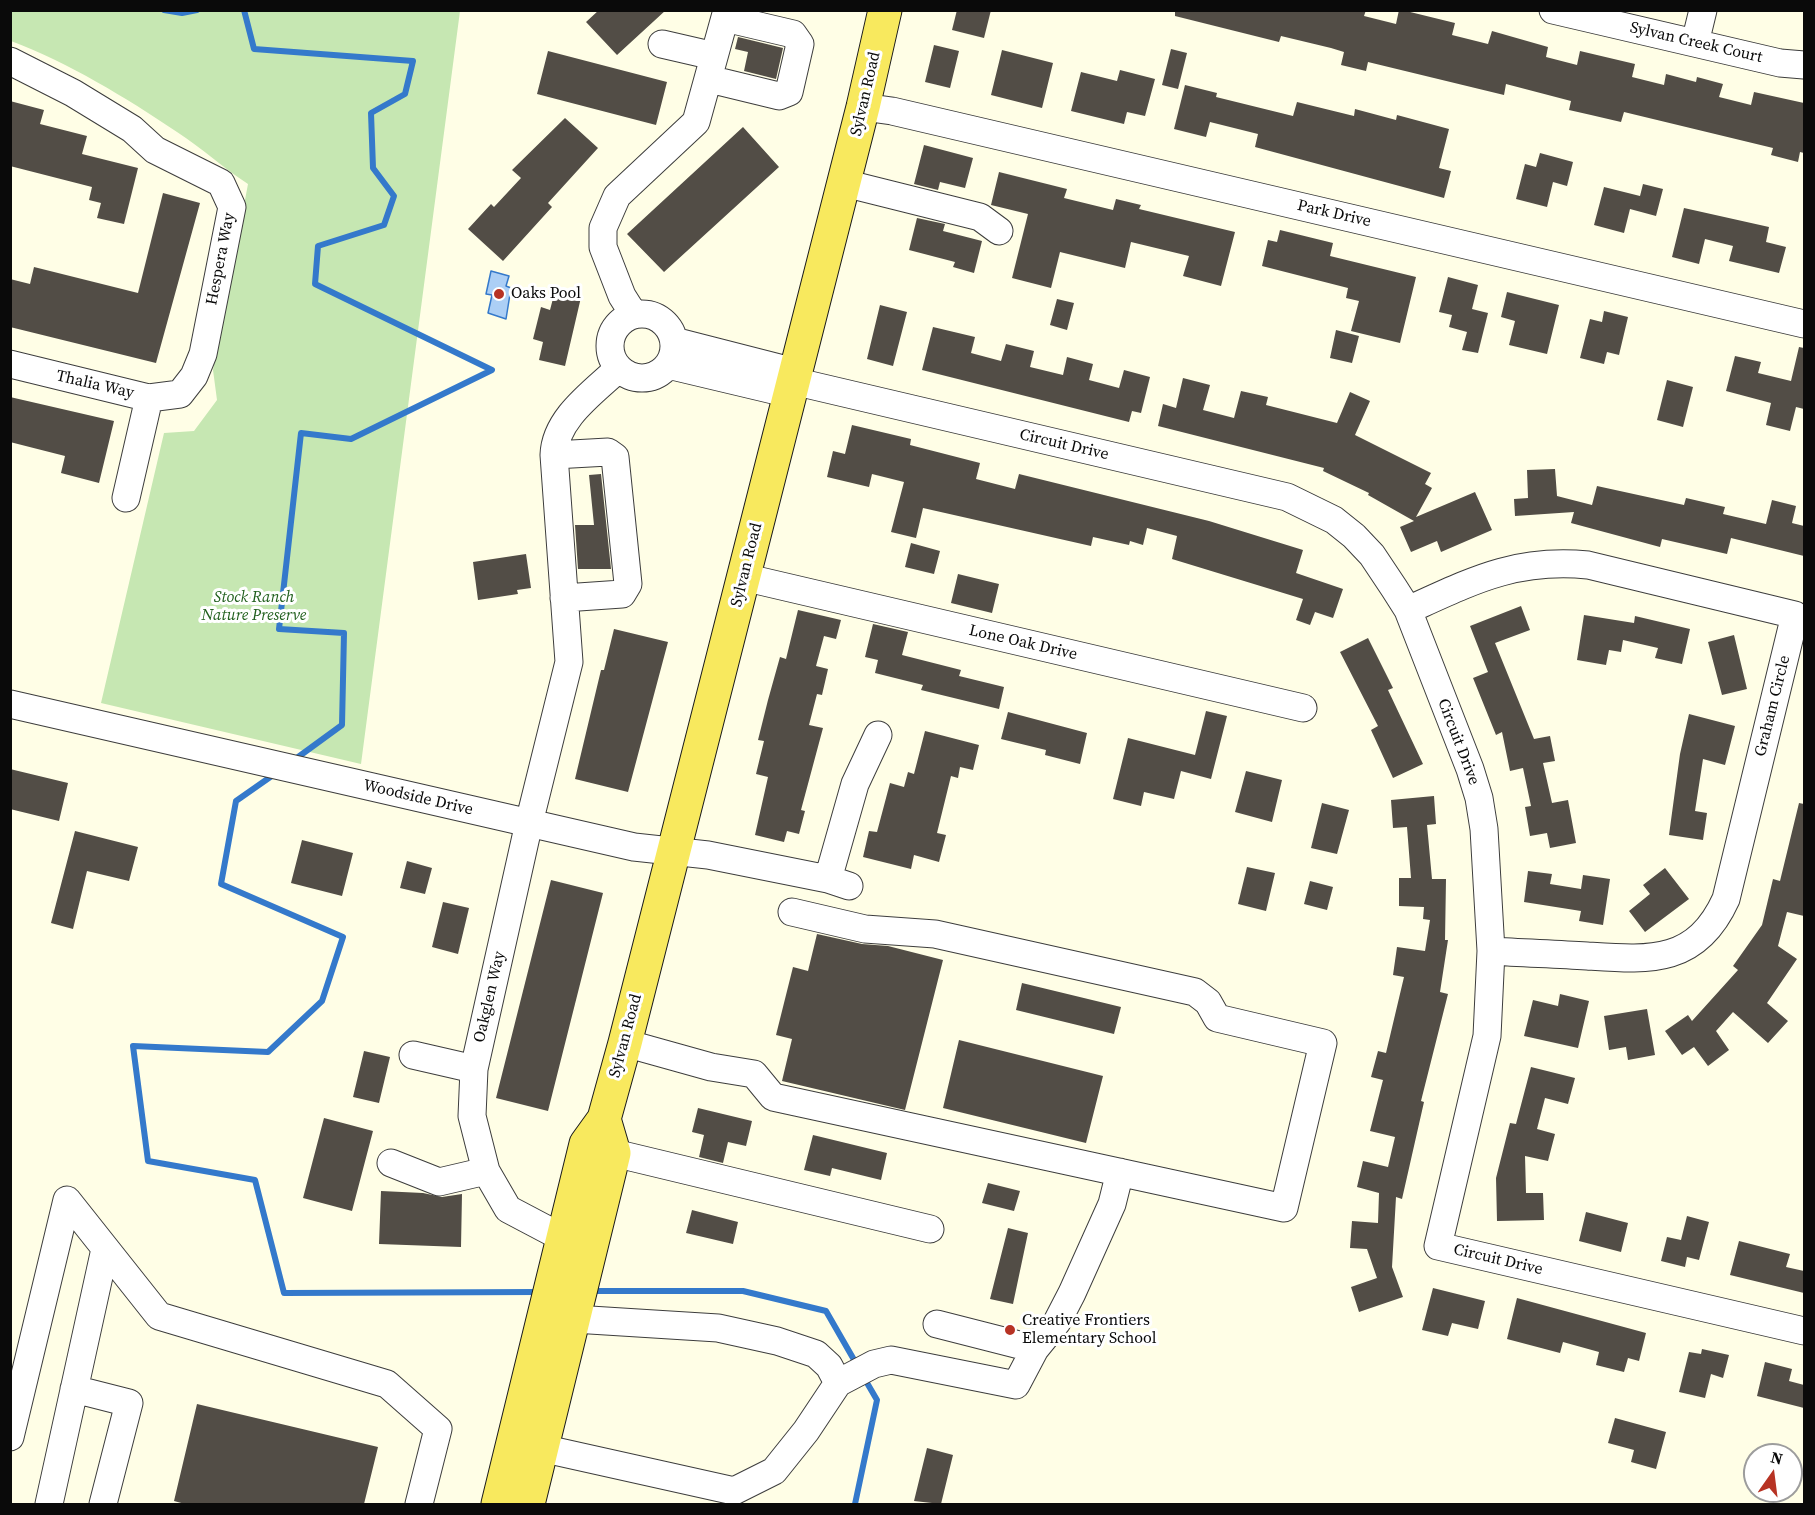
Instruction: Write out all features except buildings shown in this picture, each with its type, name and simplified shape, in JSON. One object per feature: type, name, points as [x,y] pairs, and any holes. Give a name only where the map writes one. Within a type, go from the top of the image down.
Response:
[{"type":"main road","name":"Sylvan Road","points":[[528,1504],[541,1448],[567,1298],[563,1238],[585,1144],[604,1119],[625,1043],[844,183],[885,10]]},
{"type":"main road","name":"Sylvan Road","points":[[498,1504],[614,1153],[604,1119]]},
{"type":"street","name":"Sylvan Creek Court","points":[[1552,10],[1581,14],[1780,63],[1804,65]]},
{"type":"street","points":[[1695,43],[1703,10]]},
{"type":"street","points":[[634,315],[622,296],[603,247],[603,228],[608,211],[617,196],[696,122],[712,68],[726,14],[793,34],[800,44],[789,92],[779,96],[712,68],[662,44]]},
{"type":"street","name":"Hespera Way","points":[[10,61],[73,93],[132,129],[155,150],[221,183],[229,196],[232,207],[203,354],[194,376],[180,394]]},
{"type":"street","name":"Park Drive","points":[[863,107],[892,111],[1804,324]]},
{"type":"street","points":[[844,183],[980,217],[999,231]]},
{"type":"street","points":[[644,314],[664,322],[671,353],[654,376],[633,378],[618,368],[611,356],[611,336],[624,319],[644,314]]},
{"type":"street","name":"Circuit Drive","points":[[671,353],[1287,497],[1326,516],[1354,536],[1372,555],[1408,609],[1470,768],[1479,798],[1484,829],[1491,951],[1487,1036],[1438,1246],[1804,1331]]},
{"type":"street","name":"Thalia Way","points":[[10,364],[149,398],[180,394]]},
{"type":"street","name":"Oakglen Way","points":[[563,1238],[508,1209],[486,1171],[472,1116],[474,1069],[529,824],[569,663],[554,455],[556,437],[562,425],[618,368]]},
{"type":"street","points":[[126,498],[149,398]]},
{"type":"street","points":[[554,455],[608,452],[615,457],[628,584],[621,594],[564,598]]},
{"type":"street","name":"Graham Circle","points":[[1408,609],[1506,569],[1560,562],[1588,566],[1795,615],[1726,899],[1712,924],[1696,940],[1678,951],[1651,959],[1491,951]]},
{"type":"street","name":"Lone Oak Drive","points":[[743,577],[1303,708]]},
{"type":"street","name":"Woodside Drive","points":[[10,704],[634,847],[708,855],[838,883],[855,784],[878,735]]},
{"type":"street","points":[[625,1043],[711,1067],[754,1074],[773,1097],[1284,1208],[1323,1043],[1217,1018],[1208,1002],[1195,992],[935,934],[865,929],[792,912]]},
{"type":"street","points":[[413,1055],[474,1069]]},
{"type":"street","points":[[614,1153],[930,1229]]},
{"type":"street","points":[[392,1163],[439,1182],[486,1171]]},
{"type":"street","points":[[541,1448],[734,1491],[774,1471],[853,1375],[891,1360],[1016,1385],[1035,1349],[1057,1322],[1072,1293],[1112,1204],[1120,1172]]},
{"type":"street","points":[[10,1437],[67,1200],[159,1316],[387,1384],[438,1429],[419,1504]]},
{"type":"street","points":[[49,1504],[105,1249]]},
{"type":"street","points":[[567,1298],[777,1341],[816,1354],[829,1366],[853,1375]]},
{"type":"street","points":[[937,1324],[1035,1349]]},
{"type":"street","points":[[74,1389],[129,1403],[103,1504]]},
{"type":"green space","name":"Stock Ranch Nature Preserve","points":[[10,11],[460,11],[361,764],[101,703],[164,433],[194,431],[217,400],[213,370],[248,184],[186,138],[117,94],[75,70],[11,41]]},
{"type":"water","name":"Oaks Pool","points":[[491,271],[509,276],[506,286],[511,288],[506,319],[488,313],[492,295],[486,294]]},
{"type":"waterway","points":[[164,10],[182,13],[197,10]]},
{"type":"waterway","points":[[244,10],[254,49],[413,61],[405,94],[371,113],[373,168],[394,196],[384,225],[318,246],[315,284],[492,370],[351,439],[301,433],[279,629],[344,633],[342,725],[294,760]]},
{"type":"waterway","points":[[276,773],[236,801],[221,884],[343,937],[322,1001],[268,1052],[133,1046],[148,1161],[255,1180],[284,1293],[539,1292]]},
{"type":"waterway","points":[[591,1291],[743,1291],[826,1311],[857,1365]]},
{"type":"waterway","points":[[855,1504],[877,1400],[863,1376]]},
{"type":"place","name":"Oaks Pool","points":[[499,294]]},
{"type":"place","name":"Creative Frontiers Elementary School","points":[[1010,1330]]}]
